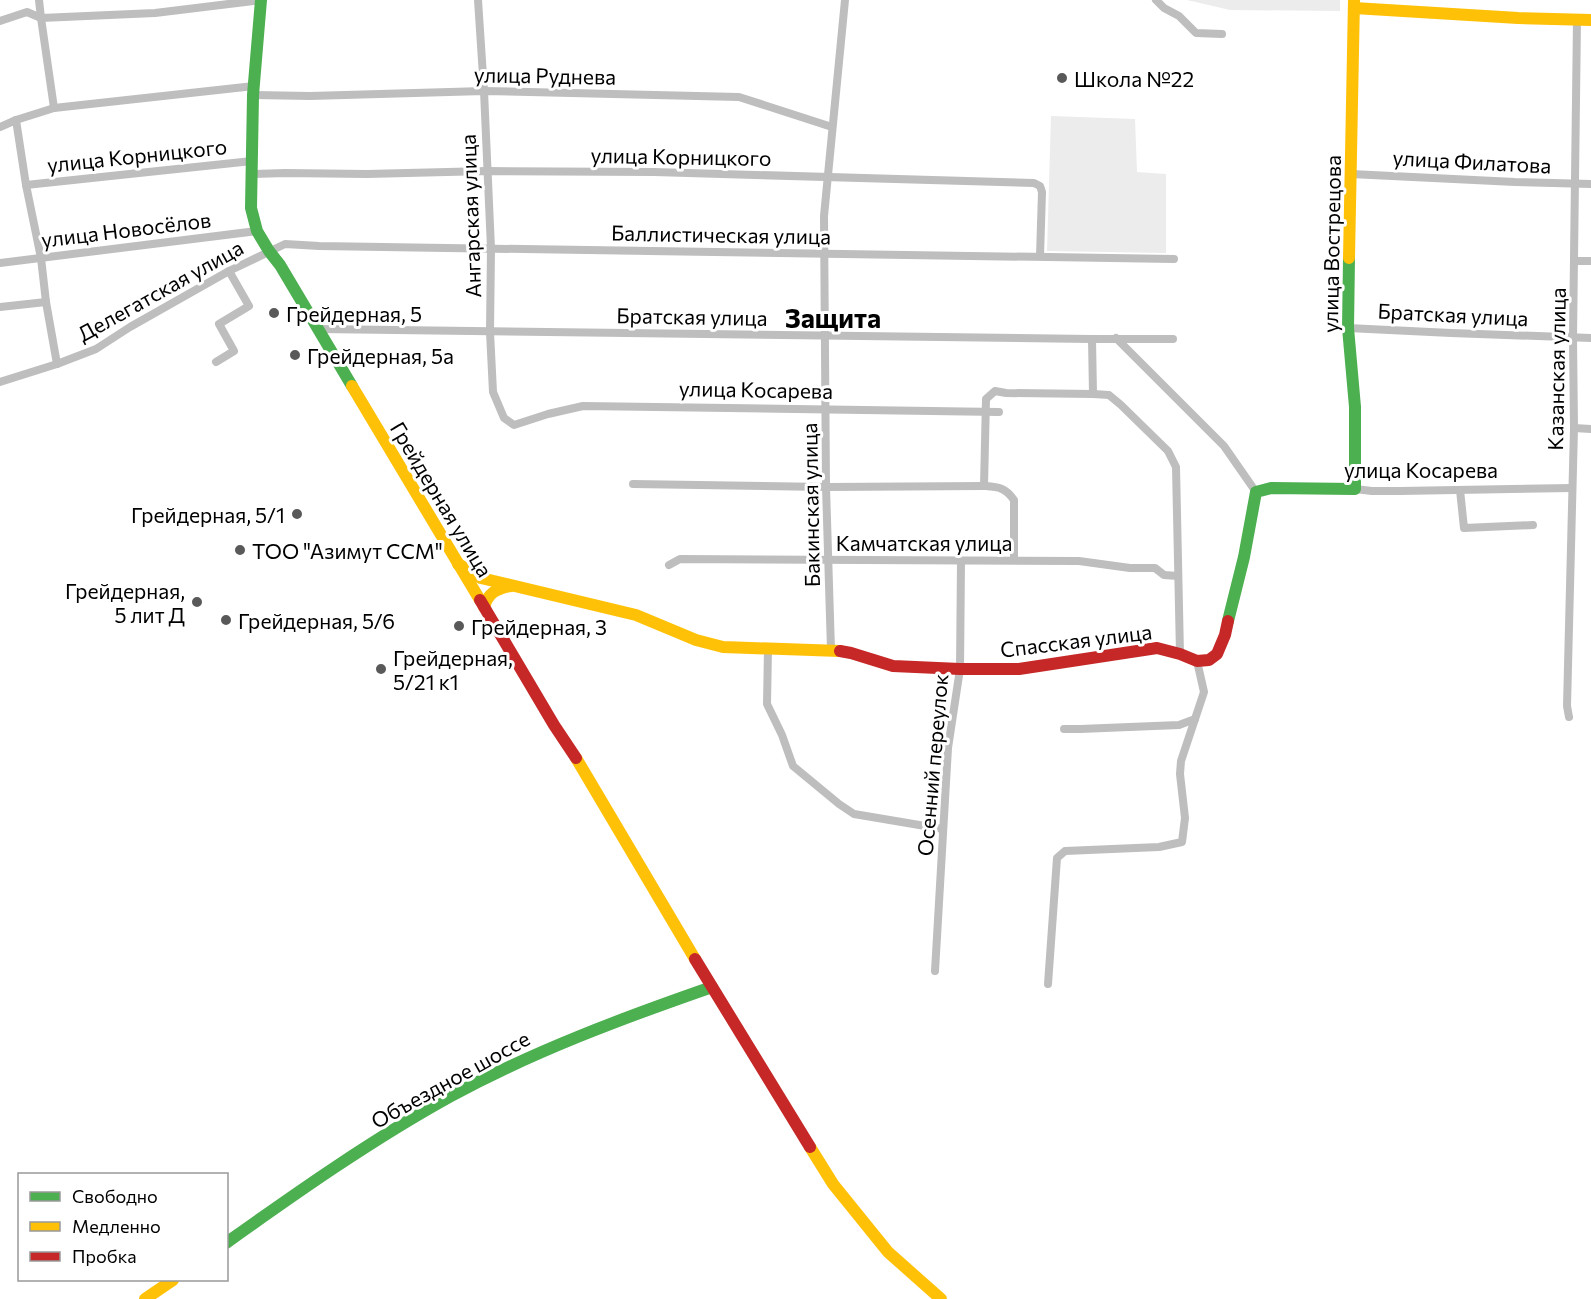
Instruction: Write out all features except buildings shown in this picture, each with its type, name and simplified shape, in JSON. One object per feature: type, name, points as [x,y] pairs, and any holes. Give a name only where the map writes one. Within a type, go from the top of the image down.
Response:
[{"type":"main road","name":"Грейдерная улица","points":[[261,0],[253,90],[250,174],[251,208],[257,231],[280,265],[554,725],[576,757],[814,1154],[853,1210],[888,1252],[941,1299]]},
{"type":"main road","points":[[1354,4],[1591,20]]},
{"type":"main road","name":"улица Вострецова","points":[[1354,4],[1348,328],[1355,407],[1355,489]]},
{"type":"main road","name":"улица Косарева","points":[[1256,492],[1270,488],[1355,489]]},
{"type":"main road","points":[[1197,661],[1209,660],[1217,654],[1226,635],[1256,492]]},
{"type":"main road","name":"Спасская улица","points":[[457,563],[481,578],[636,615],[696,640],[723,647],[831,650],[893,666],[960,669],[1020,669],[1157,648],[1197,661]]},
{"type":"main road","points":[[484,608],[493,591],[512,586]]},
{"type":"main road","name":"Объездное шоссе","points":[[228,1241],[414,1116],[472,1085],[567,1041],[712,987]]},
{"type":"main road","points":[[145,1299],[172,1281]]},
{"type":"street","points":[[39,0],[54,108]]},
{"type":"street","points":[[0,21],[27,12],[40,18],[155,13],[261,0]]},
{"type":"street","name":"Ангарская улица","points":[[478,0],[491,249],[490,332],[493,392],[504,418],[514,425]]},
{"type":"street","name":"Бакинская улица","points":[[831,650],[826,487],[824,216],[845,0]]},
{"type":"street","points":[[1156,0],[1164,8],[1179,15],[1196,33],[1222,34]]},
{"type":"street","name":"Казанская улица","points":[[1569,717],[1567,706],[1574,428],[1577,20]]},
{"type":"street","name":"улица Руднева","points":[[0,127],[54,108],[253,90],[310,96],[484,91],[739,97],[832,127]]},
{"type":"street","points":[[16,120],[57,364]]},
{"type":"street","name":"улица Корницкого","points":[[27,185],[252,161]]},
{"type":"street","name":"улица Корницкого","points":[[250,174],[487,171],[654,172],[1034,183],[1040,186],[1042,192],[1040,256]]},
{"type":"street","name":"улица Филатова","points":[[1352,174],[1591,184]]},
{"type":"street","name":"улица Новосёлов","points":[[0,262],[257,231]]},
{"type":"street","name":"Баллистическая улица","points":[[269,251],[285,244],[1174,259]]},
{"type":"street","name":"Делегатская улица","points":[[0,382],[96,349],[130,327],[269,251]]},
{"type":"street","points":[[1575,261],[1591,261]]},
{"type":"street","points":[[216,362],[234,351],[219,324],[249,306],[229,271]]},
{"type":"street","points":[[0,307],[46,302]]},
{"type":"street","name":"Братская улица","points":[[1348,328],[1591,338]]},
{"type":"street","name":"Братская улица","points":[[318,329],[1173,339]]},
{"type":"street","points":[[1116,338],[1224,446],[1256,492]]},
{"type":"street","points":[[1092,339],[1093,394]]},
{"type":"street","points":[[984,486],[986,399],[995,391],[1093,394],[1109,396],[1121,405],[1168,451],[1176,467],[1180,654]]},
{"type":"street","name":"улица Косарева","points":[[514,425],[582,406],[999,412]]},
{"type":"street","points":[[1574,428],[1591,429]]},
{"type":"street","points":[[633,484],[998,487],[1009,492],[1014,500],[1014,560]]},
{"type":"street","name":"улица Косарева","points":[[1355,489],[1382,491],[1572,488]]},
{"type":"street","points":[[1460,490],[1464,528],[1533,525]]},
{"type":"street","name":"Камчатская улица","points":[[669,565],[680,559],[1079,561],[1130,568],[1155,568],[1164,575],[1178,576]]},
{"type":"street","name":"Осенний переулок","points":[[935,971],[948,748],[960,669],[961,561]]},
{"type":"street","points":[[768,649],[767,704],[782,735],[793,766],[854,814],[943,829]]},
{"type":"street","points":[[1048,984],[1057,858],[1065,851],[1159,847],[1182,842],[1185,818],[1180,774],[1181,761],[1204,692],[1197,661]]},
{"type":"street","points":[[1064,729],[1179,725],[1195,719]]},
{"type":"shaded area","points":[[1187,0],[1340,0],[1340,11],[1230,10]]},
{"type":"shaded area","points":[[1051,116],[1135,119],[1137,172],[1166,174],[1166,253],[1047,251]]},
{"type":"traffic: fast","points":[[261,0],[253,95],[251,208],[257,231],[280,265],[352,386]]},
{"type":"traffic: fast","points":[[1228,621],[1244,557],[1256,492],[1271,488],[1355,489],[1355,407],[1348,328],[1349,258]]},
{"type":"traffic: fast","points":[[228,1242],[365,1148],[451,1096],[514,1064],[579,1036],[712,987]]},
{"type":"traffic: slow","points":[[1349,258],[1354,0]]},
{"type":"traffic: slow","points":[[1354,8],[1591,20]]},
{"type":"traffic: slow","points":[[352,386],[480,600]]},
{"type":"traffic: slow","points":[[458,564],[481,578],[636,615],[696,640],[723,647],[840,651]]},
{"type":"traffic: slow","points":[[484,607],[494,592],[511,586]]},
{"type":"traffic: slow","points":[[576,758],[695,959]]},
{"type":"traffic: slow","points":[[810,1147],[833,1184],[888,1252],[941,1299]]},
{"type":"traffic: slow","points":[[145,1299],[172,1281]]},
{"type":"traffic: jam","points":[[480,600],[576,758]]},
{"type":"traffic: jam","points":[[840,651],[893,666],[960,669],[1019,669],[1157,648],[1197,661],[1209,660],[1217,654],[1228,621]]},
{"type":"traffic: jam","points":[[695,959],[810,1147]]},
{"type":"place","name":"Школа №22","points":[[1062,78]]},
{"type":"place","name":"Грейдерная, 5","points":[[274,313]]},
{"type":"place","name":"Грейдерная, 5а","points":[[295,355]]},
{"type":"place","name":"Грейдерная, 5/1","points":[[297,514]]},
{"type":"place","name":"ТОО \"Азимут ССМ\"","points":[[240,550]]},
{"type":"place","name":"Грейдерная, 5 лит Д","points":[[197,602]]},
{"type":"place","name":"Грейдерная, 5/6","points":[[226,620]]},
{"type":"place","name":"Грейдерная, 3","points":[[459,626]]},
{"type":"place","name":"Грейдерная, 5/21 к1","points":[[381,669]]},
{"type":"district","name":"Защита","points":[[833,317]]}]
